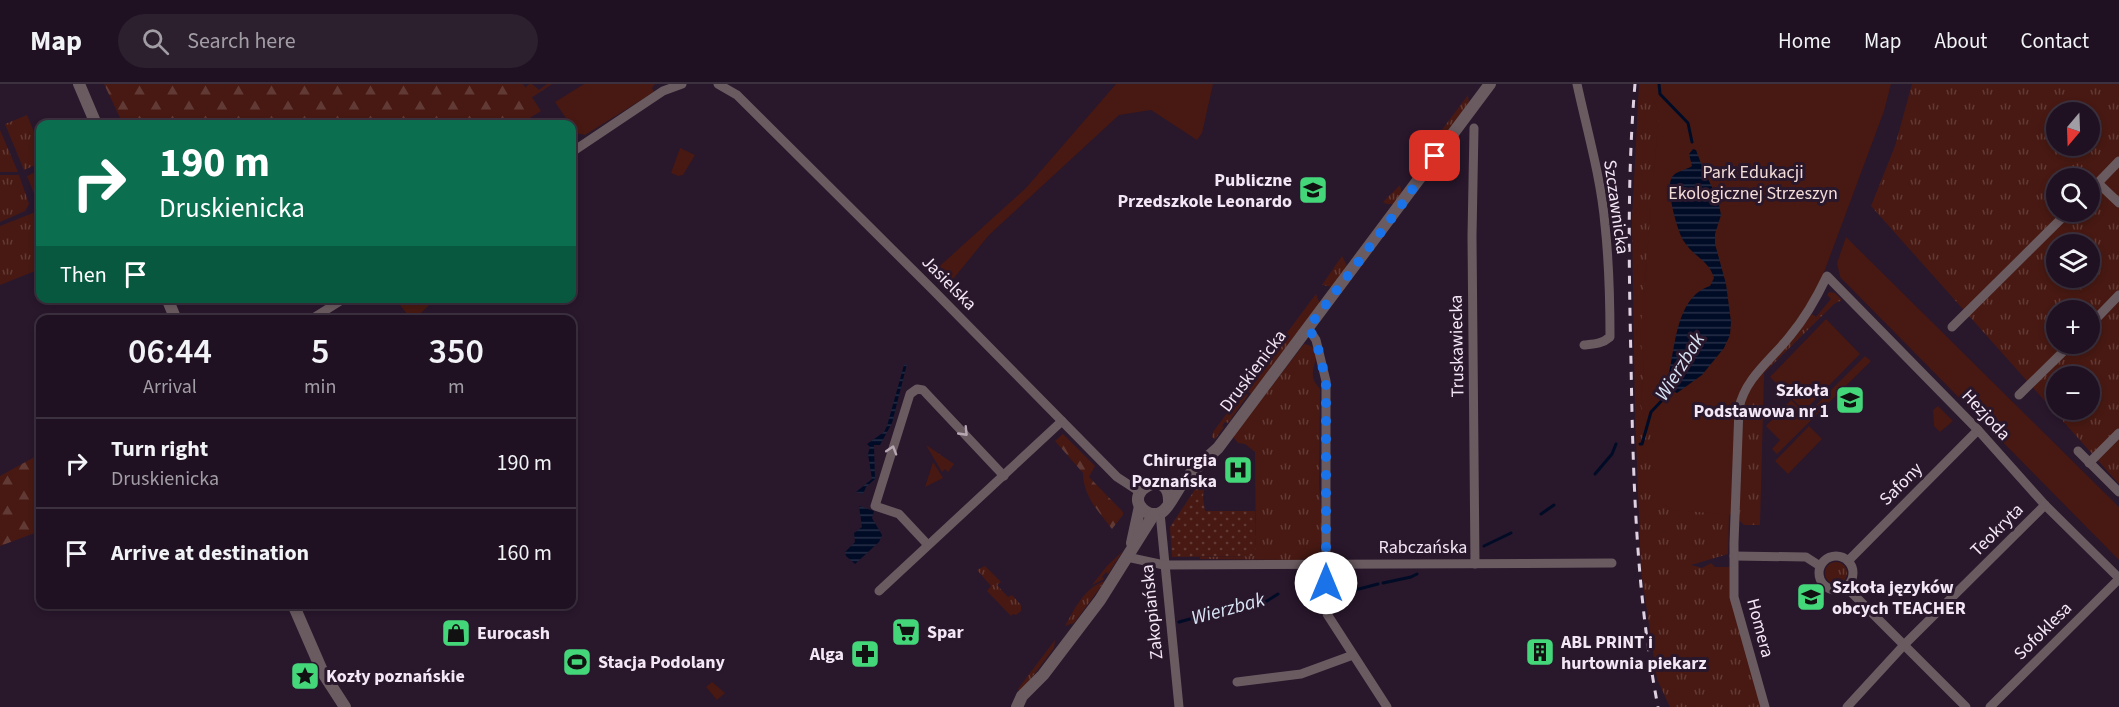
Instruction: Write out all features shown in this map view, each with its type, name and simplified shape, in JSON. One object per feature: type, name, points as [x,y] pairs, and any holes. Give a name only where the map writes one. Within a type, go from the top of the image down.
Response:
[{"type":"street","points":[[80,84],[94,120]]},
{"type":"street","points":[[576,149],[666,87],[682,84]]},
{"type":"street","name":"Jasielska","points":[[718,84],[737,95],[933,289],[1117,477],[1140,492]]},
{"type":"street","name":"Jasielska","points":[[732,84],[737,95]]},
{"type":"street","name":"Druskienicka","points":[[1169,502],[1191,474],[1218,448],[1490,84]]},
{"type":"street","name":"Szczawnicka","points":[[1577,84],[1598,179],[1605,224],[1610,337],[1605,342],[1584,345]]},
{"type":"street","name":"Truskawiecka","points":[[1474,128],[1472,236],[1475,564]]},
{"type":"street","points":[[2100,181],[2119,161]]},
{"type":"street","points":[[2100,185],[2119,203]]},
{"type":"street","points":[[1952,327],[2058,222]]},
{"type":"street","name":"Hezjoda","points":[[1827,276],[1978,430],[2045,505],[2119,579]]},
{"type":"street","name":"Homera","points":[[1765,707],[1735,601],[1734,556],[1739,408],[1741,396],[1756,374],[1791,336],[1819,293],[1827,276]]},
{"type":"street","points":[[2100,315],[2119,296]]},
{"type":"street","points":[[318,315],[337,303]]},
{"type":"street","points":[[1308,328],[1316,340],[1326,381],[1328,614],[1387,707]]},
{"type":"street","points":[[2019,395],[2061,354]]},
{"type":"street","points":[[928,545],[899,514],[875,506],[910,394],[917,389],[923,390],[1004,476]]},
{"type":"street","points":[[879,591],[1062,421]]},
{"type":"street","name":"Safony","points":[[1848,561],[1978,430]]},
{"type":"street","points":[[2089,463],[2119,433]]},
{"type":"street","points":[[2078,452],[2119,492]]},
{"type":"street","name":"Druskienicka","points":[[1161,485],[1191,474]]},
{"type":"street","points":[[1019,707],[1022,696],[1042,675],[1100,600],[1157,514],[1167,507],[1168,492],[1161,485],[1152,483],[1143,488],[1138,496],[1140,506],[1127,557]]},
{"type":"street","name":"Teokryta","points":[[1846,707],[1904,645],[2045,505]]},
{"type":"street","points":[[1140,506],[1144,511],[1157,514]]},
{"type":"street","name":"Zakopiańska","points":[[1157,514],[1179,707]]},
{"type":"street","points":[[1734,556],[1806,557],[1820,566]]},
{"type":"street","points":[[1834,556],[1848,561],[1853,571],[1846,587],[1837,590],[1826,587],[1820,580],[1819,573],[1820,566],[1825,560],[1834,556]]},
{"type":"street","name":"Rabczańska","points":[[1127,557],[1164,565],[1612,563]]},
{"type":"street","name":"Sofoklesa","points":[[1990,707],[2119,579]]},
{"type":"street","points":[[1846,587],[1966,707]]},
{"type":"street","points":[[295,609],[323,673],[345,707]]},
{"type":"street","points":[[1237,682],[1301,674],[1353,655]]},
{"type":"green space","points":[[104,84],[523,84],[541,111],[526,120],[161,120],[149,118],[121,120]]},
{"type":"green space","points":[[529,84],[539,90],[547,84],[552,84],[531,98],[525,88]]},
{"type":"green space","points":[[584,84],[655,84],[652,88],[654,92],[585,135],[576,133],[576,120],[567,120],[555,102]]},
{"type":"green space","points":[[1116,84],[1213,84],[1202,133],[1197,140],[1151,110],[1119,115],[989,235],[945,289],[933,272],[1026,188]]},
{"type":"green space","points":[[1639,84],[1675,84],[1729,514],[1728,554],[1691,565],[1702,568],[1711,563],[1715,567],[1730,567],[1761,707],[1670,707],[1657,679],[1641,570],[1635,411],[1632,220]]},
{"type":"green space","name":"Park Edukacji Ekologicznej Strzeszyn","points":[[1653,84],[1891,84],[1884,111],[1820,283],[1793,328],[1743,388],[1734,515],[1674,510],[1664,505],[1658,497],[1658,458],[1641,406],[1644,361],[1640,338],[1659,112],[1653,99]]},
{"type":"green space","points":[[1912,84],[2119,84],[2119,484],[2062,420],[2100,420],[2100,366],[2046,366],[2046,402],[1871,206],[1895,146]]},
{"type":"green space","points":[[1468,95],[1469,104],[1442,139],[1438,135]]},
{"type":"green space","points":[[27,115],[36,137],[36,165],[24,170],[5,124]]},
{"type":"green space","points":[[0,130],[18,172],[0,172]]},
{"type":"green space","points":[[680,148],[695,155],[683,175],[678,176],[671,173]]},
{"type":"green space","points":[[36,172],[36,197],[35,196],[27,176]]},
{"type":"green space","points":[[0,175],[19,175],[29,204],[25,211],[0,222]]},
{"type":"green space","points":[[1400,185],[1402,194],[1394,204],[1383,202]]},
{"type":"green space","points":[[36,213],[36,271],[0,285],[0,226]]},
{"type":"green space","points":[[1846,237],[2119,507],[2119,560],[1840,277],[1837,263]]},
{"type":"green space","points":[[1342,256],[1348,268],[1334,287],[1322,285]]},
{"type":"green space","points":[[1829,292],[1835,293],[1842,300],[1834,304],[1764,373],[1760,525],[1744,525],[1738,519],[1741,406],[1747,390],[1812,314],[1816,317],[1831,299],[1827,295]]},
{"type":"green space","points":[[1316,294],[1320,304],[1252,395],[1245,389]]},
{"type":"green space","points":[[401,303],[430,304],[419,315],[408,315]]},
{"type":"green space","points":[[1826,319],[1860,354],[1804,411],[1770,377]]},
{"type":"green space","points":[[1304,344],[1311,346],[1316,353],[1313,378],[1320,389],[1319,485],[1322,520],[1319,557],[1299,560],[1200,559],[1200,557],[1256,556],[1255,452],[1245,444],[1238,443],[1234,435]]},
{"type":"green space","points":[[1865,356],[1871,361],[1777,454],[1772,449],[1780,440],[1766,426],[1791,400],[1806,414],[1805,416]]},
{"type":"green space","points":[[1243,392],[1248,395],[1228,423],[1225,422],[1222,426],[1224,427],[1215,439],[1212,437],[1213,432]]},
{"type":"green space","points":[[1938,406],[1953,421],[1940,432],[1934,426],[1933,410]]},
{"type":"green space","points":[[1809,426],[1822,439],[1788,474],[1775,461]]},
{"type":"green space","points":[[1063,434],[1095,466],[1089,477],[1123,512],[1112,529],[1089,496],[1083,473],[1055,441]]},
{"type":"green space","points":[[926,445],[954,464],[948,472],[945,469],[942,472]]},
{"type":"green space","points":[[36,456],[36,532],[0,546],[0,476]]},
{"type":"green space","points":[[933,462],[943,478],[925,487]]},
{"type":"green space","points":[[1198,485],[1204,489],[1205,511],[1255,511],[1256,556],[1172,557],[1170,527]]},
{"type":"green space","points":[[1123,551],[1108,574],[1106,572],[1102,577],[1104,579],[1092,585],[1107,566]]},
{"type":"green space","points":[[1836,562],[1844,565],[1847,573],[1844,581],[1836,584],[1828,581],[1825,573],[1828,565]]},
{"type":"green space","points":[[985,566],[1001,582],[997,585],[1008,597],[1012,595],[1021,605],[1021,611],[1016,615],[1011,616],[987,591],[991,586],[977,570]]},
{"type":"green space","points":[[1105,581],[1074,623],[1065,626],[1086,593]]},
{"type":"green space","points":[[1055,640],[1054,648],[1021,692],[1018,689]]},
{"type":"green space","points":[[712,682],[725,693],[717,700],[706,687]]},
{"type":"water","points":[[1693,149],[1696,150],[1718,200],[1721,215],[1715,234],[1715,244],[1726,284],[1731,322],[1730,335],[1724,348],[1702,375],[1677,393],[1667,395],[1668,386],[1666,385],[1682,314],[1689,302],[1698,292],[1710,286],[1714,278],[1705,263],[1691,251],[1683,240],[1671,199],[1672,177],[1692,166],[1689,154]]},
{"type":"water","points":[[907,364],[892,423],[880,445],[874,445],[875,479],[866,487],[863,494],[856,492],[872,479],[868,454],[870,447],[867,444],[884,432],[887,426],[904,365]]},
{"type":"water","points":[[859,506],[874,511],[872,518],[882,535],[879,542],[855,564],[845,552],[855,542],[854,533],[862,527]]},
{"type":"waterway","name":"Wierzbak","points":[[1659,84],[1660,94],[1688,123],[1692,142]]},
{"type":"waterway","name":"Wierzbak","points":[[1640,444],[1642,444],[1651,412],[1669,393]]},
{"type":"waterway","name":"Wierzbak","points":[[1595,474],[1612,454],[1616,444]]},
{"type":"waterway","name":"Wierzbak","points":[[1541,514],[1554,505]]},
{"type":"waterway","name":"Wierzbak","points":[[1484,546],[1511,533]]},
{"type":"waterway","name":"Wierzbak","points":[[1440,553],[1466,546]]},
{"type":"waterway","name":"Wierzbak","points":[[1383,583],[1417,574]]},
{"type":"waterway","name":"Wierzbak","points":[[1336,588],[1355,590],[1378,584]]},
{"type":"waterway","name":"Wierzbak","points":[[1179,622],[1267,601],[1278,594]]},
{"type":"railway","points":[[1635,84],[1629,223],[1633,449],[1640,578],[1658,707]]},
{"type":"place","name":"Publiczne Przedszkole Leonardo","points":[[1313,190]]},
{"type":"place","name":"Szkoła Podstawowa nr 1","points":[[1850,400]]},
{"type":"place","name":"Chirurgia Poznańska","points":[[1238,470]]},
{"type":"place","name":"Szkoła języków obcych TEACHER","points":[[1811,597]]},
{"type":"place","name":"Spar","points":[[906,632]]},
{"type":"place","name":"Eurocash","points":[[456,633]]},
{"type":"place","name":"ABL PRINT i hurtownia piekarz","points":[[1540,652]]},
{"type":"place","name":"Alga","points":[[865,654]]},
{"type":"place","name":"Stacja Podolany","points":[[577,662]]},
{"type":"place","name":"Kozły poznańskie","points":[[305,676]]},
{"type":"route","points":[[1326,583],[1326,381],[1316,340],[1308,328],[1400,207],[1435,156]]}]
